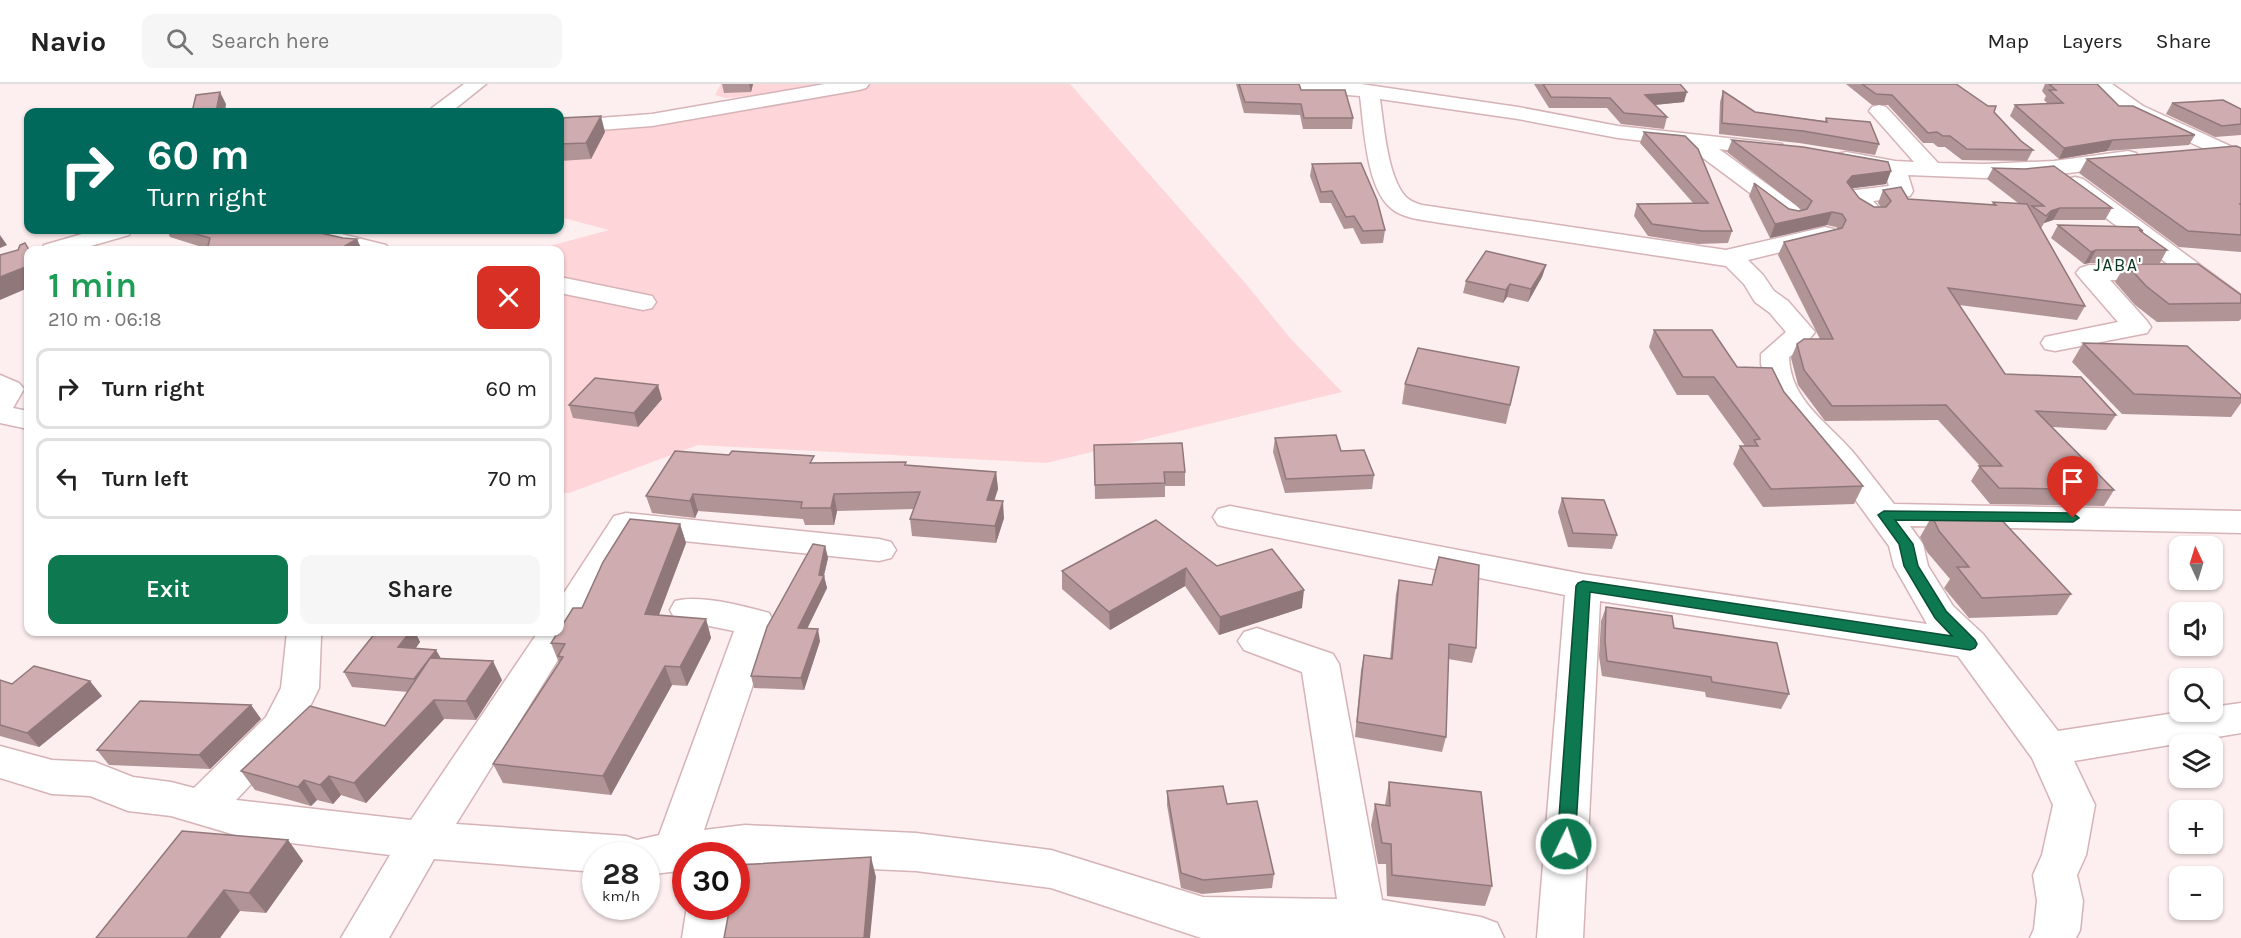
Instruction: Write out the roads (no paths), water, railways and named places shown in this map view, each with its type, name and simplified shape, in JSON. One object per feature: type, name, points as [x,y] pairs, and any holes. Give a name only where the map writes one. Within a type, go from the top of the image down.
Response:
[{"type":"street","points":[[444,108],[476,84]]},
{"type":"street","points":[[564,127],[616,124],[709,102],[741,106],[860,84]]},
{"type":"street","points":[[1283,84],[1368,91],[1518,113],[1618,132],[1799,151]]},
{"type":"street","points":[[2099,84],[2136,110],[2236,154]]},
{"type":"street","points":[[1368,91],[1383,174],[1392,196],[1401,205],[1441,216],[1735,261],[1754,280],[1764,296],[1779,307],[1801,332],[1792,342],[1775,354],[1775,364],[1785,394],[1794,409],[1841,458],[1906,544],[1911,566],[1940,615],[1970,644],[2048,749],[2074,805],[2064,855],[2055,875],[2060,901],[2057,930],[2053,938]]},
{"type":"street","points":[[1879,111],[1932,169]]},
{"type":"street","points":[[1694,141],[1793,215]]},
{"type":"street","points":[[2032,151],[2241,307]]},
{"type":"street","points":[[2180,155],[2236,154]]},
{"type":"street","points":[[1831,156],[1896,168],[2007,171],[2146,157]]},
{"type":"street","points":[[1872,213],[1855,196],[1902,191],[1896,168]]},
{"type":"street","points":[[2101,230],[2137,230]]},
{"type":"street","points":[[66,246],[107,234]]},
{"type":"street","points":[[314,234],[361,246]]},
{"type":"street","points":[[1725,258],[1827,234]]},
{"type":"street","points":[[2055,343],[2137,327],[2089,273],[2194,272]]},
{"type":"street","points":[[564,286],[643,302]]},
{"type":"street","points":[[0,384],[9,389],[0,405]]},
{"type":"street","points":[[0,414],[24,419]]},
{"type":"street","points":[[1884,515],[2214,519],[2241,522]]},
{"type":"street","points":[[1230,517],[1583,586],[1970,644]]},
{"type":"street","points":[[564,621],[626,524],[879,550]]},
{"type":"street","points":[[1560,938],[1583,586]]},
{"type":"street","points":[[661,854],[756,622],[688,610]]},
{"type":"street","points":[[201,808],[280,728],[300,688],[303,636]]},
{"type":"street","points":[[364,938],[422,840],[553,636]]},
{"type":"street","points":[[1257,641],[1320,664],[1384,926]]},
{"type":"street","points":[[2048,749],[2241,717]]},
{"type":"street","points":[[0,762],[52,777],[95,779],[128,794],[171,799],[242,819],[422,840],[582,852]]},
{"type":"street","points":[[750,843],[916,852],[1051,868],[1203,918],[1384,926],[1481,938]]},
{"type":"street","points":[[705,938],[708,920]]},
{"type":"district","name":"JABA'","points":[[2118,265]]}]
